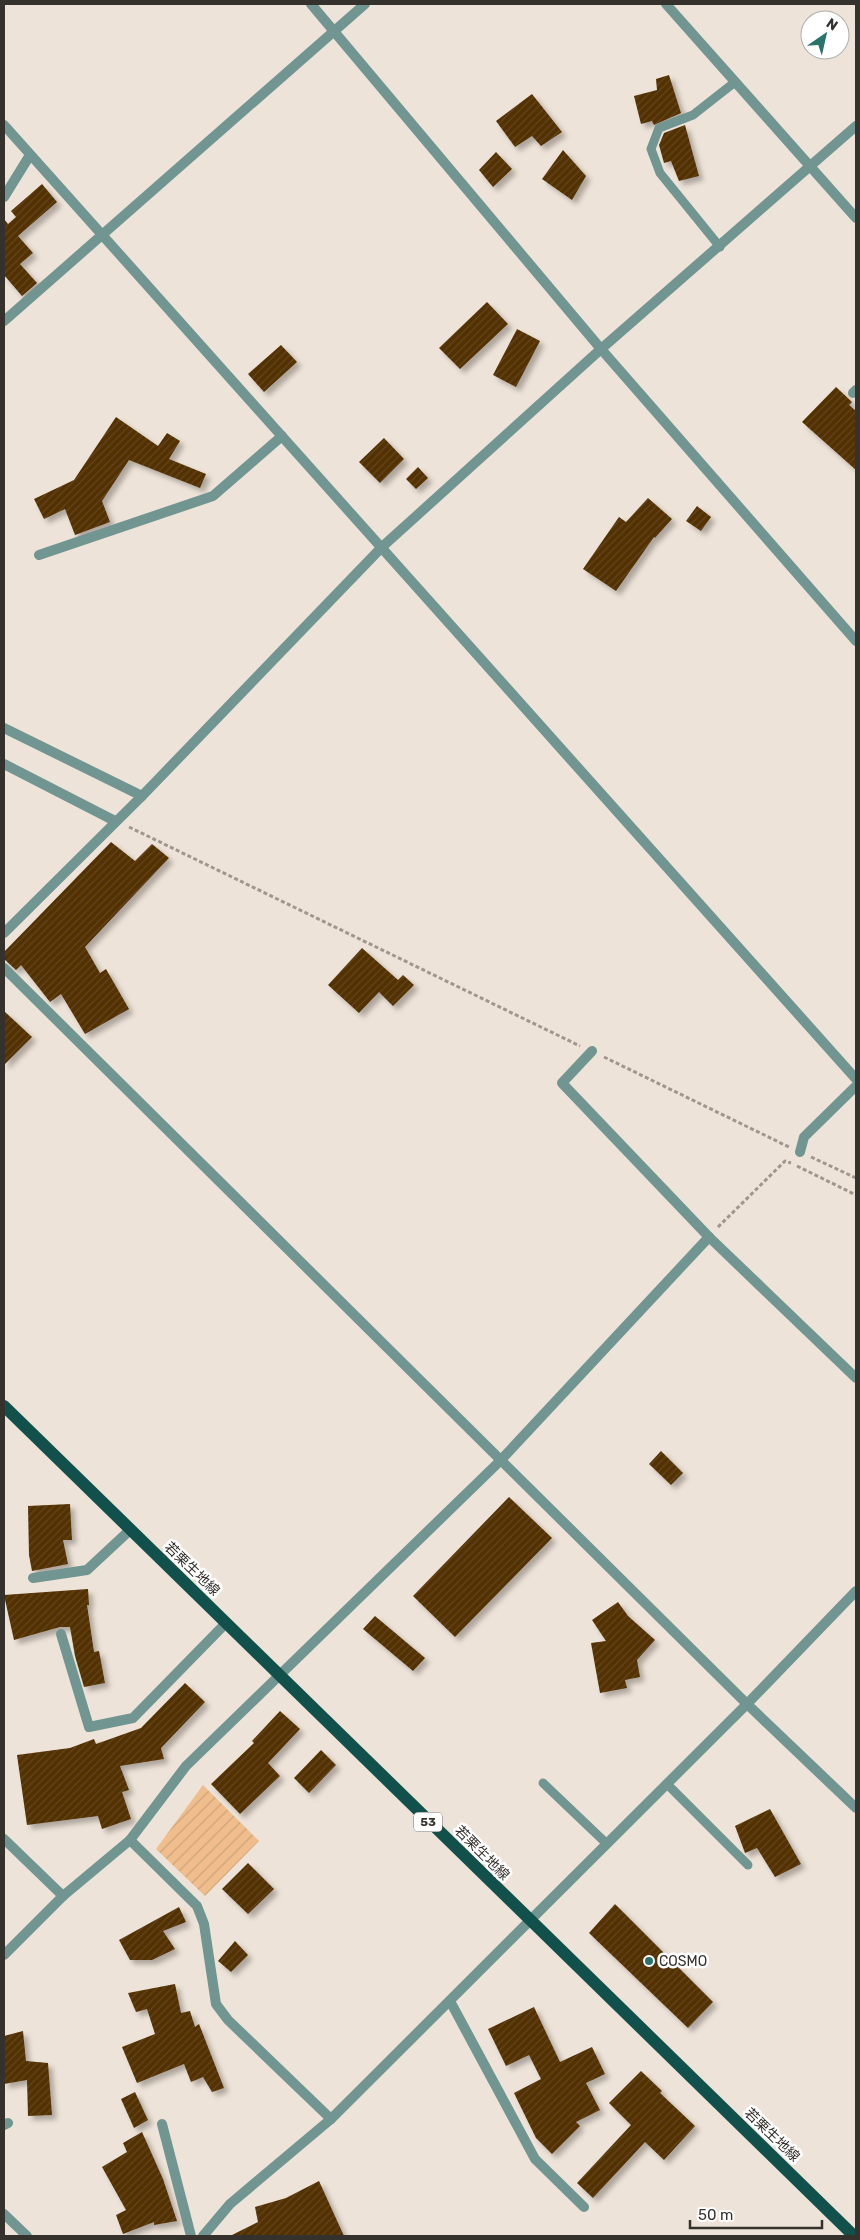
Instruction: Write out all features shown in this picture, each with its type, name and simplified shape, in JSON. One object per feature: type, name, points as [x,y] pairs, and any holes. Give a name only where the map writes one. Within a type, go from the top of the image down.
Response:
[{"type":"main road","name":"若栗生地線","points":[[4,1406],[854,2236]]},
{"type":"street","points":[[311,4],[601,349],[856,641]]},
{"type":"street","points":[[4,321],[100,234],[365,4]]},
{"type":"street","points":[[666,4],[856,218]]},
{"type":"street","points":[[4,125],[856,1079]]},
{"type":"street","points":[[4,933],[115,820],[142,796],[382,548],[601,349],[720,247],[856,126]]},
{"type":"street","points":[[4,197],[30,154]]},
{"type":"street","points":[[39,555],[213,496],[282,436]]},
{"type":"street","points":[[4,728],[142,796]]},
{"type":"street","points":[[4,764],[115,820]]},
{"type":"street","points":[[4,968],[500,1461],[747,1704],[856,1808]]},
{"type":"street","points":[[592,1051],[562,1083],[709,1237],[856,1378]]},
{"type":"street","points":[[800,1152],[804,1138],[856,1086]]},
{"type":"street","points":[[4,1955],[63,1896],[130,1840],[186,1766],[500,1461],[709,1237]]},
{"type":"street","points":[[33,1578],[87,1570],[130,1530]]},
{"type":"street","points":[[203,2236],[230,2204],[331,2118],[450,2001],[747,1704],[856,1591]]},
{"type":"street","points":[[61,1634],[89,1727],[133,1718],[226,1623]]},
{"type":"street","points":[[4,1839],[63,1896]]},
{"type":"street","points":[[130,1840],[197,1906],[204,1924],[216,2004],[331,2118]]},
{"type":"street","points":[[450,2001],[535,2159],[584,2207]]},
{"type":"street","points":[[162,2124],[191,2236]]},
{"type":"street","points":[[4,2214],[27,2236]]},
{"type":"lane","points":[[720,247],[660,172],[651,149],[659,128],[693,115],[736,82]]},
{"type":"lane","points":[[543,1783],[607,1844]]},
{"type":"lane","points":[[667,1784],[748,1865]]},
{"type":"path","points":[[115,820],[856,1178]]},
{"type":"path","points":[[709,1237],[785,1160],[856,1195]]},
{"type":"shaded area","points":[[203,1785],[259,1841],[205,1896],[156,1849]]},
{"type":"building","points":[[669,75],[681,113],[654,125],[652,121],[641,124],[634,96],[657,90],[656,79]]},
{"type":"building","points":[[532,94],[562,132],[541,146],[532,136],[515,147],[496,121]]},
{"type":"building","points":[[685,125],[699,176],[679,181],[671,161],[664,163],[659,145],[664,133]]},
{"type":"building","points":[[563,150],[586,176],[572,200],[542,179]]},
{"type":"building","points":[[496,152],[512,169],[493,187],[479,170]]},
{"type":"building","points":[[42,184],[57,202],[18,236],[33,253],[20,264],[37,283],[22,296],[4,275],[4,219],[8,224],[16,217],[11,211]]},
{"type":"building","points":[[487,302],[508,324],[460,369],[439,348]]},
{"type":"building","points":[[517,329],[540,341],[516,387],[493,375]]},
{"type":"building","points":[[281,345],[297,362],[264,392],[248,374]]},
{"type":"building","points":[[836,387],[852,402],[849,405],[856,411],[856,470],[802,422]]},
{"type":"building","points":[[116,417],[158,446],[167,433],[180,441],[169,459],[206,474],[200,488],[129,460],[102,501],[110,522],[75,535],[65,509],[44,519],[34,499],[74,480]]},
{"type":"building","points":[[384,438],[404,459],[380,483],[359,462]]},
{"type":"building","points":[[418,467],[428,478],[416,489],[406,479]]},
{"type":"building","points":[[648,498],[672,519],[654,537],[616,591],[583,569],[619,517],[626,522]]},
{"type":"building","points":[[697,506],[711,517],[701,531],[686,521]]},
{"type":"building","points":[[111,842],[135,861],[152,844],[169,858],[85,947],[100,973],[106,969],[129,1009],[85,1034],[61,994],[50,1002],[21,965],[16,970],[4,959],[4,952]]},
{"type":"building","points":[[362,948],[398,980],[403,975],[414,985],[393,1006],[379,992],[359,1013],[328,985]]},
{"type":"building","points":[[4,1011],[32,1037],[4,1065]]},
{"type":"building","points":[[661,1451],[683,1473],[671,1485],[649,1464]]},
{"type":"building","points":[[509,1497],[552,1538],[455,1637],[413,1596]]},
{"type":"building","points":[[70,1504],[72,1540],[63,1540],[68,1564],[32,1571],[29,1555],[28,1506]]},
{"type":"building","points":[[88,1589],[89,1605],[87,1605],[94,1652],[99,1651],[105,1683],[84,1687],[75,1656],[70,1627],[60,1627],[14,1640],[4,1595]]},
{"type":"building","points":[[618,1602],[628,1616],[655,1640],[637,1660],[640,1677],[625,1680],[627,1688],[600,1693],[591,1643],[606,1641],[592,1620]]},
{"type":"building","points":[[375,1616],[425,1658],[413,1671],[363,1629]]},
{"type":"building","points":[[185,1683],[205,1702],[161,1748],[164,1759],[120,1766],[129,1790],[122,1792],[131,1819],[102,1829],[98,1816],[27,1825],[17,1755],[70,1748],[94,1739],[96,1744],[141,1728]]},
{"type":"building","points":[[280,1711],[300,1729],[268,1763],[280,1776],[240,1814],[211,1784],[254,1743],[252,1741]]},
{"type":"building","points":[[321,1750],[336,1765],[309,1793],[294,1778]]},
{"type":"building","points":[[770,1809],[801,1864],[775,1877],[757,1848],[745,1853],[735,1826]]},
{"type":"building","points":[[248,1863],[274,1889],[248,1914],[222,1889]]},
{"type":"building","points":[[615,1904],[713,2002],[688,2028],[589,1933]]},
{"type":"building","points":[[179,1907],[186,1922],[163,1931],[175,1949],[152,1960],[130,1960],[119,1940]]},
{"type":"building","points":[[235,1941],[248,1955],[231,1972],[218,1961]]},
{"type":"building","points":[[175,1984],[181,2013],[190,2011],[195,2027],[199,2024],[224,2088],[212,2092],[203,2077],[191,2082],[184,2064],[137,2083],[122,2047],[155,2034],[147,2009],[136,2012],[128,1993]]},
{"type":"building","points":[[534,2007],[560,2062],[592,2047],[605,2074],[586,2083],[600,2110],[576,2122],[580,2126],[552,2154],[536,2138],[514,2093],[541,2079],[529,2055],[506,2066],[488,2029]]},
{"type":"building","points":[[23,2031],[26,2061],[48,2063],[52,2115],[28,2116],[27,2080],[4,2084],[4,2036]]},
{"type":"building","points":[[641,2071],[662,2091],[660,2093],[695,2126],[664,2160],[645,2142],[593,2198],[577,2183],[631,2125],[609,2103]]},
{"type":"building","points":[[135,2092],[148,2120],[134,2128],[121,2099]]},
{"type":"building","points":[[142,2132],[163,2179],[177,2221],[154,2225],[154,2222],[123,2234],[116,2215],[126,2210],[102,2167],[127,2152],[123,2143]]},
{"type":"building","points":[[319,2181],[344,2236],[230,2236],[258,2222],[255,2207],[286,2198]]},
{"type":"place","name":"COSMO","points":[[649,1961]]}]
